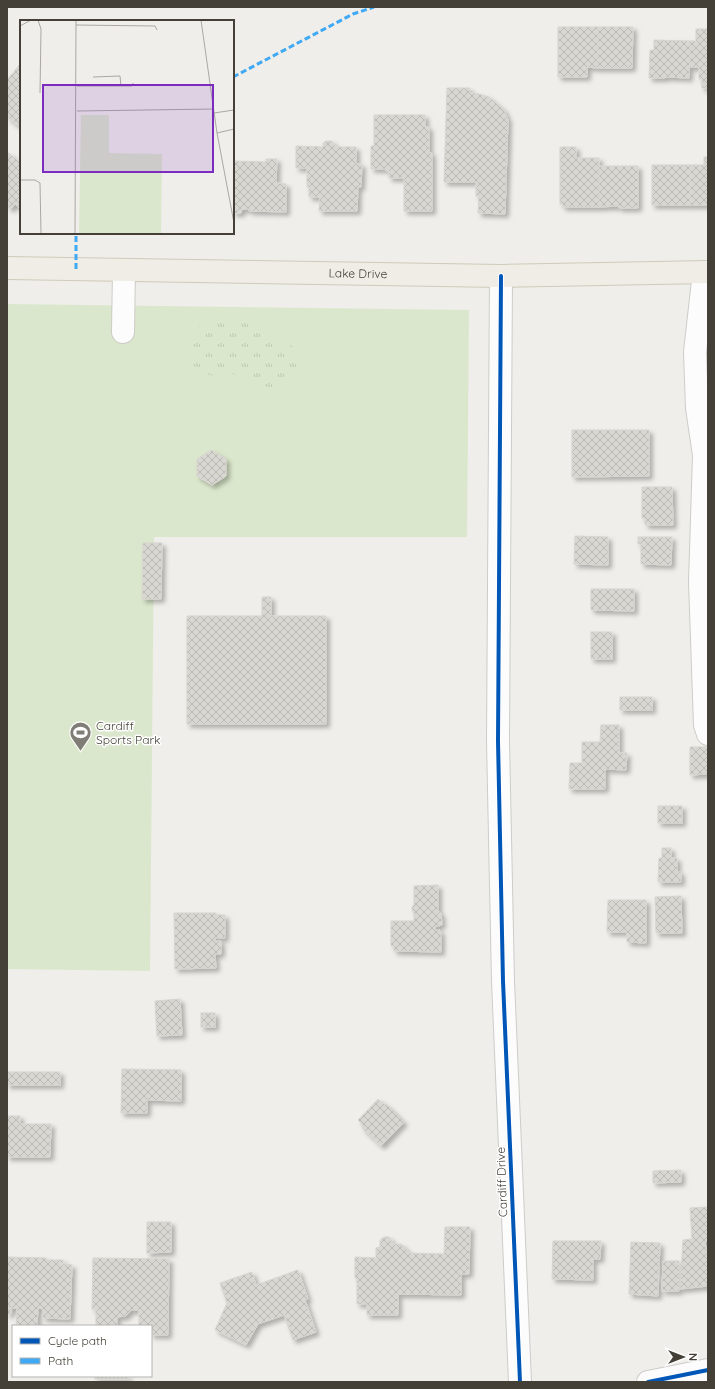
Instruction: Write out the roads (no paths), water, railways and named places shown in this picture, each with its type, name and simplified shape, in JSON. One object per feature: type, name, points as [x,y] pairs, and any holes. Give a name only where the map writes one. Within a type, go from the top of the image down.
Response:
[{"type":"main road","name":"Lake Drive","points":[[7,268],[501,276],[706,272]]},
{"type":"street","points":[[123,332],[124,270]]},
{"type":"street","points":[[706,272],[695,352],[697,408],[704,455],[700,582],[705,633],[705,726],[708,734]]},
{"type":"street","name":"Cardiff Drive","points":[[501,276],[498,741],[503,981],[520,1382]]},
{"type":"street","points":[[648,1382],[708,1370]]},
{"type":"place","name":"Cardiff Sports Park","points":[[80,752]]}]
